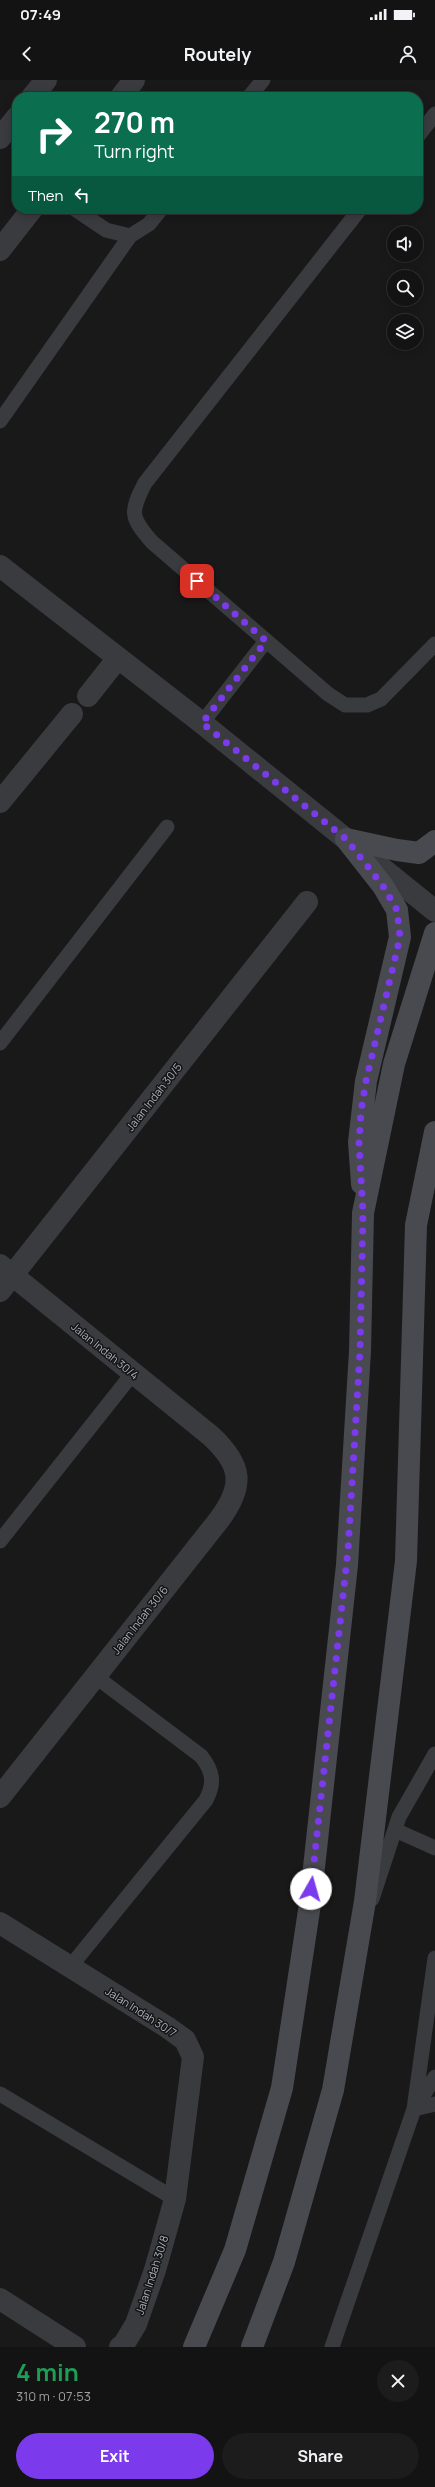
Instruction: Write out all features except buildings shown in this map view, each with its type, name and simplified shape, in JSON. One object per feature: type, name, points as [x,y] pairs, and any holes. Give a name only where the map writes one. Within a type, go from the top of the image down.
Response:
[{"type":"main road","points":[[346,839],[419,852],[435,841]]},
{"type":"main road","points":[[194,2347],[235,2250],[282,2088],[310,1904],[347,1565],[360,1351],[363,1213],[359,1142],[361,1111],[366,1081],[400,937],[397,910],[383,886],[346,839]]},
{"type":"main road","points":[[363,1213],[394,1064],[435,933]]},
{"type":"main road","points":[[252,2347],[284,2262],[333,2090],[366,1893],[406,1561],[416,1225],[435,1132]]},
{"type":"street","points":[[36,92],[46,80]]},
{"type":"street","points":[[125,92],[134,80]]},
{"type":"street","points":[[0,138],[12,123]]},
{"type":"street","points":[[0,250],[28,214]]},
{"type":"street","points":[[0,566],[202,723],[435,911]]},
{"type":"street","points":[[88,696],[118,658]]},
{"type":"street","points":[[0,802],[72,714]]},
{"type":"street","name":"Jalan Indah 30/5","points":[[4,1277],[307,902]]},
{"type":"street","name":"Jalan Indah 30/4","points":[[4,1277],[133,1373],[211,1436]]},
{"type":"street","name":"Jalan Indah 30/6","points":[[0,1797],[232,1503],[237,1486],[234,1466],[226,1450],[211,1436]]},
{"type":"street","name":"Jalan Indah 30/7","points":[[0,1923],[185,2040],[193,2057],[175,2199]]},
{"type":"street","name":"Jalan Indah 30/8","points":[[120,2347],[124,2344],[136,2324],[155,2270],[175,2199]]},
{"type":"street","points":[[0,2299],[75,2347]]},
{"type":"lane","points":[[253,92],[263,80]]},
{"type":"lane","points":[[423,130],[435,114]]},
{"type":"lane","points":[[82,214],[106,230],[130,236]]},
{"type":"lane","points":[[0,421],[130,236],[149,224],[157,214]]},
{"type":"lane","points":[[356,214],[145,483],[134,504],[136,525],[152,542],[266,641],[328,694],[345,705],[366,705],[381,699],[435,644]]},
{"type":"lane","points":[[202,723],[266,641]]},
{"type":"lane","points":[[0,1043],[168,827]]},
{"type":"lane","points":[[0,1541],[133,1373]]},
{"type":"lane","points":[[70,1967],[206,1800],[212,1790],[213,1778],[209,1766],[201,1756],[95,1676]]},
{"type":"lane","points":[[358,1942],[399,1817],[435,1754]]},
{"type":"lane","points":[[395,1830],[435,1848]]},
{"type":"lane","points":[[332,2347],[414,2109],[435,1958]]},
{"type":"lane","points":[[414,2109],[435,2077]]},
{"type":"lane","points":[[0,2094],[175,2199]]},
{"type":"lane","points":[[414,2109],[435,2104]]},
{"type":"route","points":[[197,581],[266,641],[202,723],[346,839],[383,886],[397,910],[400,937],[366,1081],[361,1111],[359,1142],[363,1213],[360,1351],[348,1550],[311,1889]]}]
